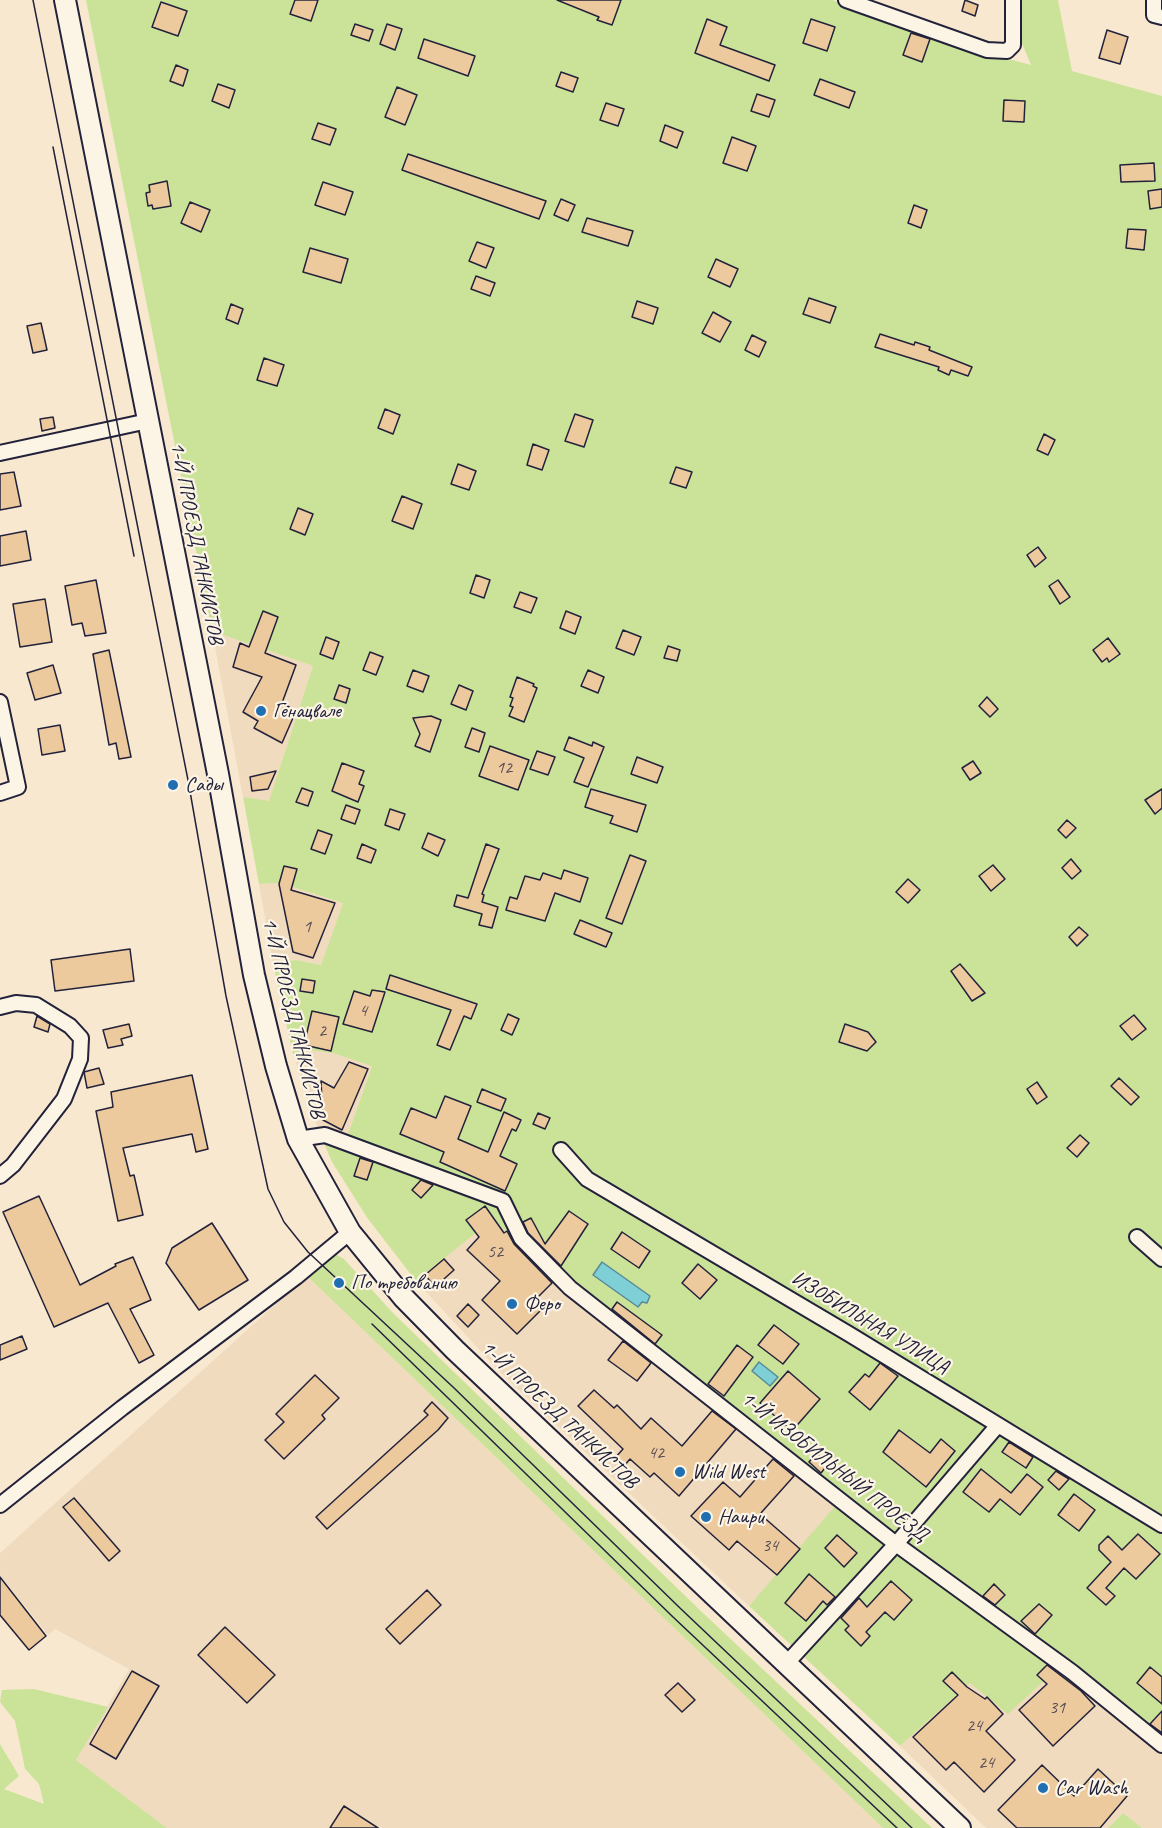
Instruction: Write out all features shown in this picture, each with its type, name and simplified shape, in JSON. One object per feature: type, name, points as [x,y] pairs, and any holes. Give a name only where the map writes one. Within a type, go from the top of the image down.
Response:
[{"type":"main road","name":"1-Й ПРОЕЗД ТАНКИСТОВ","points":[[65,0],[218,774],[254,975],[276,1066],[298,1139],[350,1232],[403,1297],[455,1350],[960,1828]]},
{"type":"street","points":[[846,0],[987,50],[1007,51],[1013,45],[1013,0]]},
{"type":"street","points":[[1154,0],[1158,16]]},
{"type":"street","points":[[0,453],[148,421]]},
{"type":"street","points":[[0,702],[18,787],[0,793]]},
{"type":"street","points":[[0,1007],[16,1003],[36,1005],[70,1026],[81,1038],[80,1059],[64,1099],[13,1165],[0,1176]]},
{"type":"street","name":"1-Й ИЗОБИЛЬНЫЙ ПРОЕЗД","points":[[298,1139],[325,1135],[503,1201],[521,1238],[570,1288],[896,1544],[1072,1672],[1162,1745]]},
{"type":"street","name":"ИЗОБИЛЬНАЯ УЛИЦА","points":[[561,1150],[587,1179],[1162,1525]]},
{"type":"street","points":[[0,1505],[122,1408],[296,1277],[350,1232]]},
{"type":"street","points":[[1137,1237],[1162,1259]]},
{"type":"street","points":[[786,1664],[896,1544],[998,1425]]},
{"type":"shaded area","points":[[212,631],[313,666],[269,802],[243,797]]},
{"type":"shaded area","points":[[280,883],[343,903],[321,965],[296,960],[273,963],[259,884]]},
{"type":"shaded area","points":[[308,1050],[333,1053],[372,1065],[347,1137],[318,1129],[293,1054]]},
{"type":"shaded area","points":[[493,1218],[568,1292],[837,1505],[749,1606],[498,1370],[416,1281]]},
{"type":"shaded area","points":[[307,1276],[883,1828],[167,1828],[76,1760],[129,1669],[55,1629],[48,1635],[0,1575],[0,1553]]},
{"type":"shaded area","points":[[1059,1667],[1162,1751],[1162,1828],[1142,1828],[1123,1813],[1108,1828],[986,1828],[900,1746],[970,1683]]},
{"type":"green space","points":[[86,0],[832,0],[982,52],[1031,65],[1021,41],[1017,0],[1058,0],[1072,71],[1162,96],[1162,1751],[1059,1667],[1008,1714],[970,1683],[900,1746],[749,1606],[836,1505],[568,1292],[493,1219],[416,1281],[368,1219],[332,1162],[318,1129],[347,1137],[372,1066],[333,1053],[308,1050],[293,1054],[273,963],[296,960],[321,965],[343,903],[280,883],[259,884],[243,797],[269,801],[313,666],[212,631]]},
{"type":"green space","points":[[337,1255],[344,1259],[392,1312],[704,1614],[932,1828],[883,1828],[307,1276],[332,1256]]},
{"type":"green space","points":[[34,1689],[108,1707],[76,1760],[167,1828],[0,1828],[0,1744],[19,1776],[4,1789],[44,1804],[39,1784],[25,1769],[15,1721],[0,1702],[2,1690]]},
{"type":"green space","points":[[1123,1813],[1142,1828],[1108,1828]]},
{"type":"water","points":[[602,1262],[650,1296],[647,1303],[642,1302],[638,1307],[593,1275]]},
{"type":"water","points":[[759,1362],[778,1377],[770,1386],[752,1371]]},
{"type":"building","points":[[295,0],[318,0],[311,21],[290,14]]},
{"type":"building","points":[[557,0],[621,0],[612,25],[597,20],[599,17]]},
{"type":"building","points":[[965,0],[978,5],[975,16],[962,11]]},
{"type":"building","points":[[161,2],[187,11],[178,36],[152,27]]},
{"type":"building","points":[[707,19],[727,27],[720,45],[775,65],[769,81],[695,53]]},
{"type":"building","points":[[811,19],[835,27],[827,51],[803,43]]},
{"type":"building","points":[[355,24],[373,30],[369,41],[351,35]]},
{"type":"building","points":[[387,24],[402,29],[395,50],[380,44]]},
{"type":"building","points":[[1107,30],[1128,37],[1120,64],[1099,58]]},
{"type":"building","points":[[911,33],[930,39],[922,62],[903,55]]},
{"type":"building","points":[[424,39],[475,56],[468,76],[418,58]]},
{"type":"building","points":[[176,65],[188,70],[183,86],[170,81]]},
{"type":"building","points":[[561,72],[578,78],[573,92],[556,86]]},
{"type":"building","points":[[820,79],[855,92],[849,108],[814,95]]},
{"type":"building","points":[[218,84],[235,90],[229,108],[212,101]]},
{"type":"building","points":[[397,87],[417,95],[405,125],[385,117]]},
{"type":"building","points":[[757,94],[775,100],[769,117],[751,111]]},
{"type":"building","points":[[1004,100],[1025,101],[1024,122],[1003,121]]},
{"type":"building","points":[[606,103],[624,109],[618,126],[600,120]]},
{"type":"building","points":[[318,123],[336,129],[330,145],[312,139]]},
{"type":"building","points":[[665,125],[683,132],[677,148],[660,141]]},
{"type":"building","points":[[732,137],[756,146],[747,171],[723,163]]},
{"type":"building","points":[[408,154],[546,201],[539,219],[402,170]]},
{"type":"building","points":[[1154,163],[1155,181],[1121,182],[1120,165]]},
{"type":"building","points":[[167,181],[171,206],[153,209],[152,205],[148,206],[146,193],[150,192],[149,185]]},
{"type":"building","points":[[323,182],[353,192],[345,215],[315,205]]},
{"type":"building","points":[[1162,189],[1162,207],[1150,209],[1148,191]]},
{"type":"building","points":[[561,199],[575,205],[568,221],[554,215]]},
{"type":"building","points":[[190,202],[210,210],[201,232],[181,223]]},
{"type":"building","points":[[914,205],[927,210],[921,228],[908,223]]},
{"type":"building","points":[[587,218],[633,231],[628,246],[582,232]]},
{"type":"building","points":[[1128,229],[1146,230],[1144,250],[1126,248]]},
{"type":"building","points":[[477,242],[494,248],[486,268],[469,261]]},
{"type":"building","points":[[310,248],[348,259],[341,283],[303,272]]},
{"type":"building","points":[[716,259],[738,269],[730,287],[708,277]]},
{"type":"building","points":[[476,276],[495,283],[490,296],[471,289]]},
{"type":"building","points":[[809,298],[836,307],[830,323],[803,314]]},
{"type":"building","points":[[637,301],[658,308],[653,324],[632,317]]},
{"type":"building","points":[[231,304],[243,309],[238,324],[226,319]]},
{"type":"building","points":[[713,312],[731,322],[720,342],[702,333]]},
{"type":"building","points":[[41,323],[47,350],[33,353],[27,326]]},
{"type":"building","points":[[880,334],[914,345],[915,342],[930,347],[929,350],[972,367],[968,376],[951,370],[949,375],[938,370],[939,367],[875,347]]},
{"type":"building","points":[[752,335],[766,342],[759,357],[745,350]]},
{"type":"building","points":[[264,358],[284,365],[277,386],[257,380]]},
{"type":"building","points":[[385,409],[400,415],[393,434],[378,428]]},
{"type":"building","points":[[575,414],[593,420],[584,447],[565,441]]},
{"type":"building","points":[[53,417],[55,428],[42,431],[40,419]]},
{"type":"building","points":[[1044,434],[1055,440],[1048,455],[1037,450]]},
{"type":"building","points":[[533,444],[549,450],[542,470],[527,465]]},
{"type":"building","points":[[458,464],[476,471],[469,490],[451,484]]},
{"type":"building","points":[[676,467],[692,472],[686,488],[670,483]]},
{"type":"building","points":[[14,472],[21,506],[0,510],[0,474]]},
{"type":"building","points":[[402,496],[422,504],[413,529],[392,521]]},
{"type":"building","points":[[298,508],[313,514],[305,535],[290,529]]},
{"type":"building","points":[[26,531],[31,560],[0,566],[0,536]]},
{"type":"building","points":[[1038,547],[1046,558],[1035,567],[1027,555]]},
{"type":"building","points":[[476,575],[490,580],[484,598],[470,593]]},
{"type":"building","points":[[96,580],[106,633],[85,636],[82,623],[72,625],[65,586]]},
{"type":"building","points":[[1058,580],[1070,597],[1060,604],[1049,586]]},
{"type":"building","points":[[520,592],[537,598],[531,613],[514,607]]},
{"type":"building","points":[[45,599],[52,642],[20,647],[13,604]]},
{"type":"building","points":[[263,611],[278,617],[265,653],[296,665],[282,703],[296,711],[282,743],[254,728],[258,721],[243,712],[262,677],[233,667],[240,643],[249,647]]},
{"type":"building","points":[[566,611],[581,617],[575,634],[560,628]]},
{"type":"building","points":[[623,630],[641,637],[634,655],[616,648]]},
{"type":"building","points":[[326,637],[339,642],[333,659],[320,654]]},
{"type":"building","points":[[1108,638],[1120,654],[1109,662],[1107,658],[1102,662],[1093,650]]},
{"type":"building","points":[[668,646],[680,650],[677,661],[664,658]]},
{"type":"building","points":[[109,650],[131,757],[119,759],[116,743],[109,745],[93,654]]},
{"type":"building","points":[[370,652],[383,657],[376,675],[363,670]]},
{"type":"building","points":[[53,665],[61,693],[35,700],[27,673]]},
{"type":"building","points":[[413,670],[429,676],[423,692],[407,686]]},
{"type":"building","points":[[588,670],[604,677],[598,693],[581,686]]},
{"type":"building","points":[[517,677],[534,684],[533,686],[537,688],[524,722],[509,716],[513,707],[510,706],[513,698],[510,697]]},
{"type":"building","points":[[339,685],[350,689],[346,703],[334,699]]},
{"type":"building","points":[[459,685],[473,691],[466,710],[451,704]]},
{"type":"building","points":[[987,697],[998,709],[990,717],[979,706]]},
{"type":"building","points":[[431,716],[441,720],[430,752],[415,746],[420,734],[413,718]]},
{"type":"building","points":[[60,725],[65,751],[42,755],[38,729]]},
{"type":"building","points":[[472,728],[485,733],[479,752],[465,747]]},
{"type":"building","points":[[569,737],[592,746],[593,742],[604,747],[588,787],[574,782],[584,758],[564,750]]},
{"type":"building","points":[[490,746],[529,760],[518,790],[479,776]]},
{"type":"building","points":[[537,751],[555,757],[548,775],[530,769]]},
{"type":"building","points":[[637,757],[663,767],[657,783],[631,774]]},
{"type":"building","points":[[973,761],[981,773],[970,780],[962,768]]},
{"type":"building","points":[[342,763],[364,771],[359,784],[364,786],[358,802],[332,791]]},
{"type":"building","points":[[276,771],[268,789],[252,791],[250,777]]},
{"type":"building","points":[[302,788],[313,792],[308,806],[296,802]]},
{"type":"building","points":[[591,789],[646,805],[637,832],[610,823],[613,816],[585,807]]},
{"type":"building","points":[[1162,789],[1162,808],[1155,814],[1145,800]]},
{"type":"building","points":[[346,805],[360,810],[355,824],[341,819]]},
{"type":"building","points":[[390,809],[405,814],[399,830],[385,825]]},
{"type":"building","points":[[1067,820],[1076,828],[1066,838],[1058,830]]},
{"type":"building","points":[[318,830],[332,835],[325,854],[311,849]]},
{"type":"building","points":[[428,833],[445,840],[438,856],[422,848]]},
{"type":"building","points":[[362,844],[376,850],[371,863],[357,858]]},
{"type":"building","points":[[486,844],[499,849],[482,894],[484,895],[482,902],[498,907],[492,928],[479,925],[482,914],[454,906],[457,895],[468,898]]},
{"type":"building","points":[[630,855],[646,861],[622,924],[606,918]]},
{"type":"building","points":[[1071,859],[1081,871],[1072,879],[1062,868]]},
{"type":"building","points":[[993,865],[1005,879],[991,891],[979,876]]},
{"type":"building","points":[[284,866],[297,869],[291,890],[335,903],[313,958],[293,952],[279,884]]},
{"type":"building","points":[[564,870],[588,878],[580,902],[555,893],[545,921],[506,910],[510,897],[517,899],[525,876],[540,880],[543,873],[561,879]]},
{"type":"building","points":[[908,879],[920,890],[908,903],[896,892]]},
{"type":"building","points":[[580,920],[612,933],[606,947],[574,934]]},
{"type":"building","points":[[1079,927],[1088,935],[1077,946],[1069,937]]},
{"type":"building","points":[[130,949],[134,981],[55,991],[51,960]]},
{"type":"building","points":[[960,964],[985,993],[972,1001],[951,971]]},
{"type":"building","points":[[390,975],[477,1004],[471,1019],[464,1016],[450,1050],[437,1045],[451,1010],[386,989]]},
{"type":"building","points":[[302,979],[315,981],[313,993],[300,991]]},
{"type":"building","points":[[372,990],[385,992],[372,1032],[343,1024],[354,991],[370,996]]},
{"type":"building","points":[[312,1011],[339,1017],[331,1051],[304,1045]]},
{"type":"building","points":[[508,1014],[519,1019],[512,1035],[501,1030]]},
{"type":"building","points":[[1134,1015],[1146,1029],[1132,1040],[1120,1026]]},
{"type":"building","points":[[37,1016],[50,1024],[48,1032],[34,1027]]},
{"type":"building","points":[[129,1024],[132,1036],[121,1039],[123,1045],[108,1048],[103,1030]]},
{"type":"building","points":[[845,1024],[868,1032],[876,1042],[867,1051],[839,1042]]},
{"type":"building","points":[[349,1062],[368,1069],[342,1130],[323,1120],[321,1081],[334,1088]]},
{"type":"building","points":[[99,1068],[104,1084],[87,1088],[84,1072]]},
{"type":"building","points":[[192,1075],[208,1149],[196,1152],[192,1134],[123,1148],[130,1176],[134,1175],[143,1215],[118,1221],[96,1111],[113,1107],[111,1092]]},
{"type":"building","points":[[1119,1078],[1139,1097],[1131,1105],[1111,1086]]},
{"type":"building","points":[[1037,1082],[1047,1097],[1037,1104],[1027,1089]]},
{"type":"building","points":[[482,1089],[506,1099],[501,1111],[477,1102]]},
{"type":"building","points":[[445,1096],[471,1106],[458,1139],[488,1152],[504,1112],[521,1120],[516,1131],[512,1129],[500,1156],[517,1164],[505,1191],[440,1162],[444,1152],[400,1134],[411,1108],[436,1118]]},
{"type":"building","points":[[538,1113],[550,1118],[545,1129],[533,1124]]},
{"type":"building","points":[[1080,1135],[1089,1143],[1077,1157],[1067,1148]]},
{"type":"building","points":[[360,1158],[373,1162],[367,1180],[354,1176]]},
{"type":"building","points":[[421,1180],[433,1185],[421,1198],[412,1190]]},
{"type":"building","points":[[39,1196],[80,1285],[116,1266],[115,1264],[133,1257],[151,1300],[130,1309],[154,1355],[139,1363],[108,1303],[54,1327],[3,1212]]},
{"type":"building","points":[[485,1206],[504,1233],[507,1231],[514,1244],[552,1283],[534,1301],[542,1309],[517,1334],[482,1300],[500,1281],[467,1250],[479,1237],[466,1220]]},
{"type":"building","points":[[569,1211],[588,1224],[561,1266],[528,1233],[523,1222],[531,1218],[545,1244]]},
{"type":"building","points":[[212,1223],[248,1280],[199,1310],[166,1263],[172,1248]]},
{"type":"building","points":[[622,1232],[650,1251],[639,1268],[611,1249]]},
{"type":"building","points":[[444,1259],[454,1270],[435,1287],[425,1275]]},
{"type":"building","points":[[698,1264],[717,1280],[700,1299],[682,1283]]},
{"type":"building","points":[[617,1302],[662,1335],[655,1344],[612,1309]]},
{"type":"building","points":[[468,1304],[479,1315],[468,1327],[457,1316]]},
{"type":"building","points":[[774,1325],[799,1344],[783,1364],[758,1345]]},
{"type":"building","points":[[22,1336],[27,1349],[0,1360],[0,1345]]},
{"type":"building","points":[[623,1341],[651,1363],[637,1381],[608,1360]]},
{"type":"building","points":[[737,1345],[753,1357],[724,1396],[708,1384]]},
{"type":"building","points":[[880,1363],[898,1376],[870,1410],[849,1392],[865,1374],[869,1377]]},
{"type":"building","points":[[788,1371],[820,1399],[792,1431],[760,1403]]},
{"type":"building","points":[[315,1375],[339,1398],[322,1415],[325,1419],[284,1459],[265,1440],[284,1422],[276,1414]]},
{"type":"building","points":[[594,1390],[614,1408],[617,1405],[641,1429],[651,1418],[682,1446],[712,1411],[736,1429],[679,1496],[654,1473],[650,1477],[630,1459],[624,1466],[615,1458],[623,1449],[578,1406]]},
{"type":"building","points":[[432,1402],[448,1418],[438,1430],[327,1529],[316,1517],[428,1415],[424,1411]]},
{"type":"building","points":[[899,1430],[930,1453],[941,1439],[955,1451],[926,1487],[883,1452]]},
{"type":"building","points":[[1009,1442],[1033,1457],[1026,1468],[1002,1452]]},
{"type":"building","points":[[816,1453],[829,1463],[821,1473],[809,1462]]},
{"type":"building","points":[[773,1459],[794,1476],[760,1514],[800,1549],[777,1575],[737,1541],[729,1550],[691,1516],[723,1482],[740,1497]]},
{"type":"building","points":[[981,1469],[1011,1493],[1027,1474],[1043,1487],[1020,1515],[1000,1499],[989,1512],[963,1492]]},
{"type":"building","points":[[1056,1471],[1069,1479],[1059,1490],[1048,1480]]},
{"type":"building","points":[[1074,1494],[1095,1510],[1079,1531],[1058,1515]]},
{"type":"building","points":[[74,1498],[120,1551],[109,1561],[63,1507]]},
{"type":"building","points":[[1138,1534],[1160,1554],[1136,1579],[1124,1568],[1106,1588],[1115,1596],[1106,1605],[1087,1588],[1111,1562],[1099,1550],[1099,1545],[1108,1536],[1122,1550]]},
{"type":"building","points":[[837,1535],[857,1553],[844,1567],[825,1548]]},
{"type":"building","points":[[809,1574],[835,1597],[827,1605],[823,1601],[806,1621],[785,1603]]},
{"type":"building","points":[[0,1577],[46,1636],[29,1650],[0,1615]]},
{"type":"building","points":[[891,1581],[912,1600],[894,1620],[885,1612],[866,1632],[870,1636],[861,1646],[845,1630],[849,1626],[841,1618],[859,1598],[867,1607]]},
{"type":"building","points":[[994,1584],[1005,1595],[995,1605],[983,1596]]},
{"type":"building","points":[[427,1590],[441,1605],[400,1644],[386,1629]]},
{"type":"building","points":[[1039,1604],[1052,1615],[1035,1634],[1021,1621]]},
{"type":"building","points":[[225,1627],[275,1675],[247,1703],[198,1655]]},
{"type":"building","points":[[1047,1665],[1081,1691],[1095,1706],[1053,1746],[1019,1710],[1047,1684],[1037,1675]]},
{"type":"building","points":[[1150,1667],[1162,1677],[1162,1704],[1137,1683]]},
{"type":"building","points":[[132,1671],[159,1686],[116,1759],[90,1744]]},
{"type":"building","points":[[952,1672],[967,1687],[985,1699],[987,1697],[1003,1714],[986,1731],[1015,1760],[984,1792],[954,1762],[946,1770],[913,1737],[958,1695],[943,1681]]},
{"type":"building","points":[[678,1683],[695,1700],[682,1712],[665,1695]]},
{"type":"building","points":[[1162,1711],[1162,1733],[1150,1724]]},
{"type":"building","name":"Car Wash","points":[[1042,1765],[1074,1796],[1098,1769],[1127,1796],[1100,1828],[1017,1828],[998,1810]]},
{"type":"building","points":[[344,1806],[378,1828],[330,1828]]},
{"type":"tram line","points":[[33,0],[188,780],[226,996],[268,1189],[284,1222],[308,1252],[453,1387],[681,1609],[912,1828]]},
{"type":"tram line","points":[[53,147],[134,556]]},
{"type":"tram line","points":[[372,1324],[673,1617],[897,1828]]},
{"type":"place","name":"Генацвале","points":[[261,711]]},
{"type":"place","name":"Сады","points":[[173,785]]},
{"type":"place","name":"По требованию","points":[[339,1283]]},
{"type":"place","name":"Феро","points":[[512,1304]]},
{"type":"place","name":"Wild West","points":[[680,1472]]},
{"type":"place","name":"Наири","points":[[706,1517]]},
{"type":"place","name":"Car Wash","points":[[1043,1788]]}]
